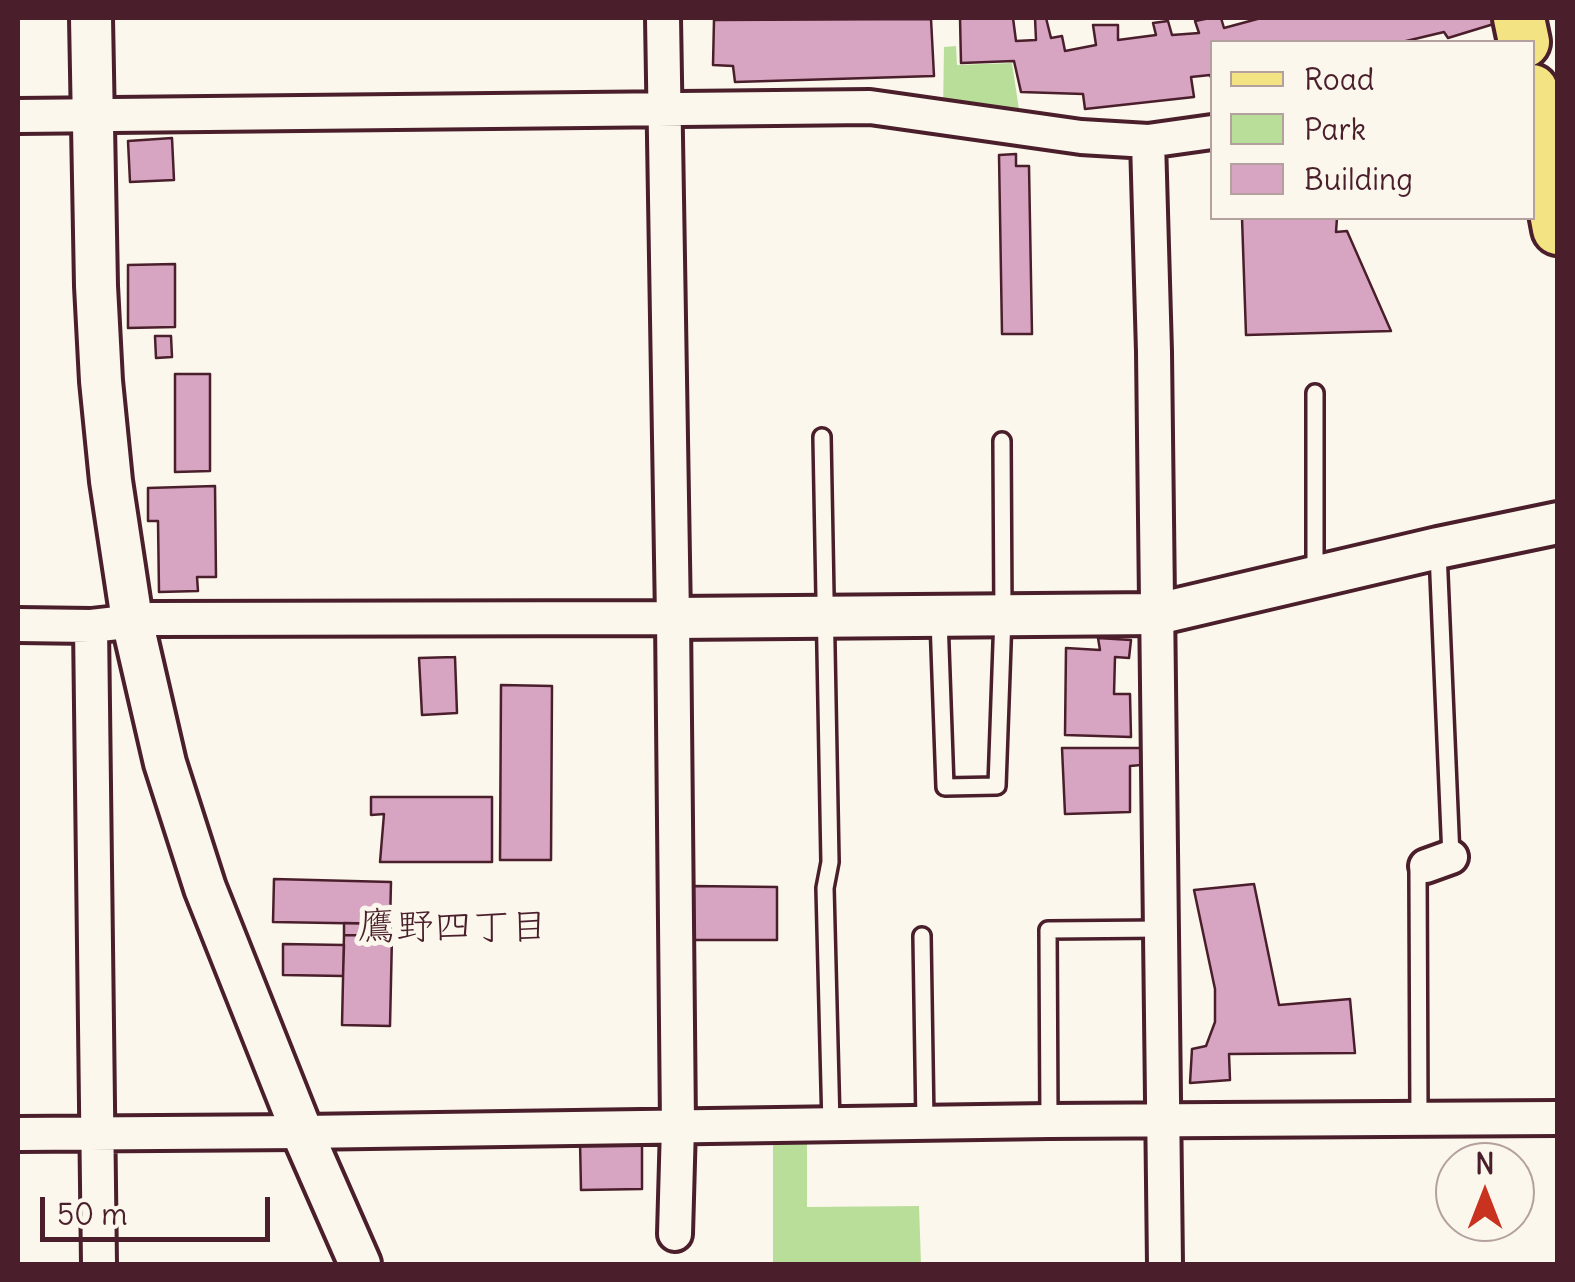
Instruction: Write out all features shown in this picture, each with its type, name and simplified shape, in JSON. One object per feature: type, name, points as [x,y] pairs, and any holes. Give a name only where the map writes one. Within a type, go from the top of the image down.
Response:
[{"type":"main road","points":[[1535,106],[1558,229]]},
{"type":"street","points":[[90,18],[101,381],[111,482],[132,620],[166,764],[206,888],[302,1132],[360,1264]]},
{"type":"street","points":[[663,18],[678,1126],[676,1234]]},
{"type":"street","points":[[18,116],[870,107],[1081,137],[1148,140],[1210,133]]},
{"type":"street","points":[[1148,140],[1165,1264]]},
{"type":"street","points":[[18,626],[91,626],[132,620],[1157,614],[1558,523]]},
{"type":"street","points":[[91,626],[98,1264]]},
{"type":"street","points":[[18,1134],[1558,1118]]},
{"type":"lane","points":[[1316,393],[1316,576]]},
{"type":"lane","points":[[822,437],[831,1125]]},
{"type":"lane","points":[[939,617],[945,787],[997,786],[1003,616],[1002,441]]},
{"type":"lane","points":[[1420,1118],[1418,871],[1439,861],[1438,548]]},
{"type":"lane","points":[[1048,1121],[1048,930],[1162,929]]},
{"type":"lane","points":[[922,936],[925,1123]]},
{"type":"green space","points":[[956,46],[957,65],[1012,63],[1021,123],[943,113],[944,47]]},
{"type":"green space","points":[[773,1143],[807,1143],[807,1207],[919,1206],[921,1264],[773,1264]]},
{"type":"building","points":[[960,18],[1013,18],[1016,41],[1036,40],[1035,18],[1046,18],[1051,38],[1062,36],[1065,51],[1096,45],[1093,25],[1118,25],[1118,40],[1156,35],[1153,23],[1168,21],[1172,35],[1199,33],[1195,21],[1210,18],[1221,18],[1224,28],[1261,18],[1495,18],[1497,23],[1448,38],[1444,32],[1410,40],[1210,40],[1210,75],[1191,77],[1194,97],[1085,109],[1083,94],[1021,92],[1014,61],[961,63]]},
{"type":"building","points":[[931,19],[934,76],[735,82],[733,66],[713,65],[714,20]]},
{"type":"building","points":[[172,138],[174,180],[130,182],[128,141]]},
{"type":"building","points":[[1016,154],[1016,166],[1029,166],[1032,334],[1002,334],[999,155]]},
{"type":"building","points":[[1242,220],[1337,220],[1336,232],[1347,231],[1391,331],[1246,335]]},
{"type":"building","points":[[175,264],[175,327],[128,328],[128,265]]},
{"type":"building","points":[[155,336],[171,336],[172,357],[156,358]]},
{"type":"building","points":[[175,374],[210,374],[210,471],[175,472]]},
{"type":"building","points":[[215,486],[216,577],[197,577],[198,591],[159,592],[158,521],[148,521],[148,488]]},
{"type":"building","points":[[1098,638],[1131,640],[1129,658],[1115,657],[1114,694],[1130,694],[1131,737],[1065,735],[1066,648],[1100,650]]},
{"type":"building","points":[[455,657],[457,713],[422,715],[419,658]]},
{"type":"building","points":[[501,685],[552,686],[551,860],[500,860]]},
{"type":"building","points":[[1062,748],[1141,748],[1141,765],[1130,766],[1130,812],[1065,814]]},
{"type":"building","points":[[371,797],[492,797],[492,862],[380,862],[384,814],[371,815]]},
{"type":"building","points":[[274,879],[391,882],[390,924],[273,922]]},
{"type":"building","points":[[1254,884],[1279,1005],[1350,999],[1355,1053],[1229,1054],[1230,1080],[1190,1083],[1192,1049],[1206,1046],[1215,1022],[1215,989],[1194,890]]},
{"type":"building","points":[[691,886],[777,887],[777,940],[691,940]]},
{"type":"building","points":[[344,923],[390,924],[392,936],[344,935]]},
{"type":"building","points":[[344,935],[392,936],[390,1026],[342,1025]]},
{"type":"building","points":[[283,944],[344,945],[343,976],[283,975]]},
{"type":"building","points":[[580,1141],[642,1141],[642,1189],[581,1190]]},
{"type":"district","name":"鷹野四丁目","points":[[453,928]]}]
